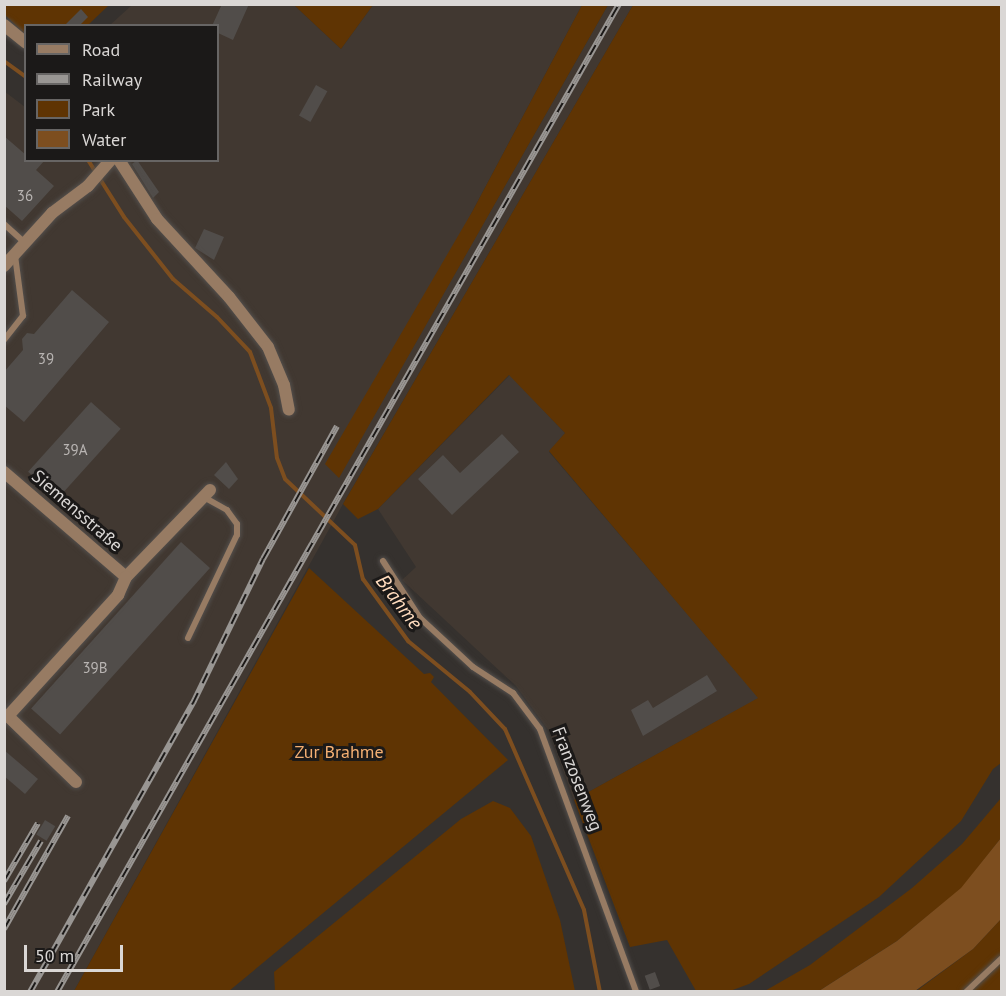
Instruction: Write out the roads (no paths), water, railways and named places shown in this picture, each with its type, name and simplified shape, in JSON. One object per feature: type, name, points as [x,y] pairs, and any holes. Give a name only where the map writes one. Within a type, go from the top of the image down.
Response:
[{"type":"street","points":[[4,24],[24,41]]},
{"type":"street","points":[[4,266],[52,213],[88,186],[112,162]]},
{"type":"street","points":[[114,162],[158,219],[229,297],[268,347],[284,385],[289,410]]},
{"type":"street","name":"Siemensstraße","points":[[4,472],[126,577]]},
{"type":"street","name":"Siemensstraße","points":[[76,782],[8,716],[118,595],[126,577],[207,494]]},
{"type":"lane","points":[[6,228],[25,243]]},
{"type":"lane","points":[[4,340],[23,316],[15,254]]},
{"type":"lane","points":[[188,638],[237,535],[237,524],[227,510],[207,494]]},
{"type":"lane","name":"Franzosenweg","points":[[383,561],[420,618],[473,667],[513,693],[540,729],[636,992]]},
{"type":"lane","points":[[966,992],[1002,958]]},
{"type":"water","points":[[1001,838],[1001,919],[973,949],[915,991],[819,991],[897,941],[961,888]]},
{"type":"waterway","name":"Brahme","points":[[4,61],[24,76]]},
{"type":"waterway","name":"Brahme","points":[[89,162],[124,217],[173,279],[217,317],[250,352],[271,408],[277,458],[285,479],[355,545],[363,579],[408,641],[470,692],[505,729],[584,910],[600,992]]},
{"type":"railway","points":[[57,992],[619,4]]},
{"type":"railway","points":[[30,992],[193,703],[263,559],[337,426]]},
{"type":"railway","points":[[4,929],[68,816]]},
{"type":"railway","points":[[4,881],[38,823]]},
{"type":"railway","points":[[4,904],[41,841]]},
{"type":"park label","name":"Zur Brahme","points":[[339,752]]}]
